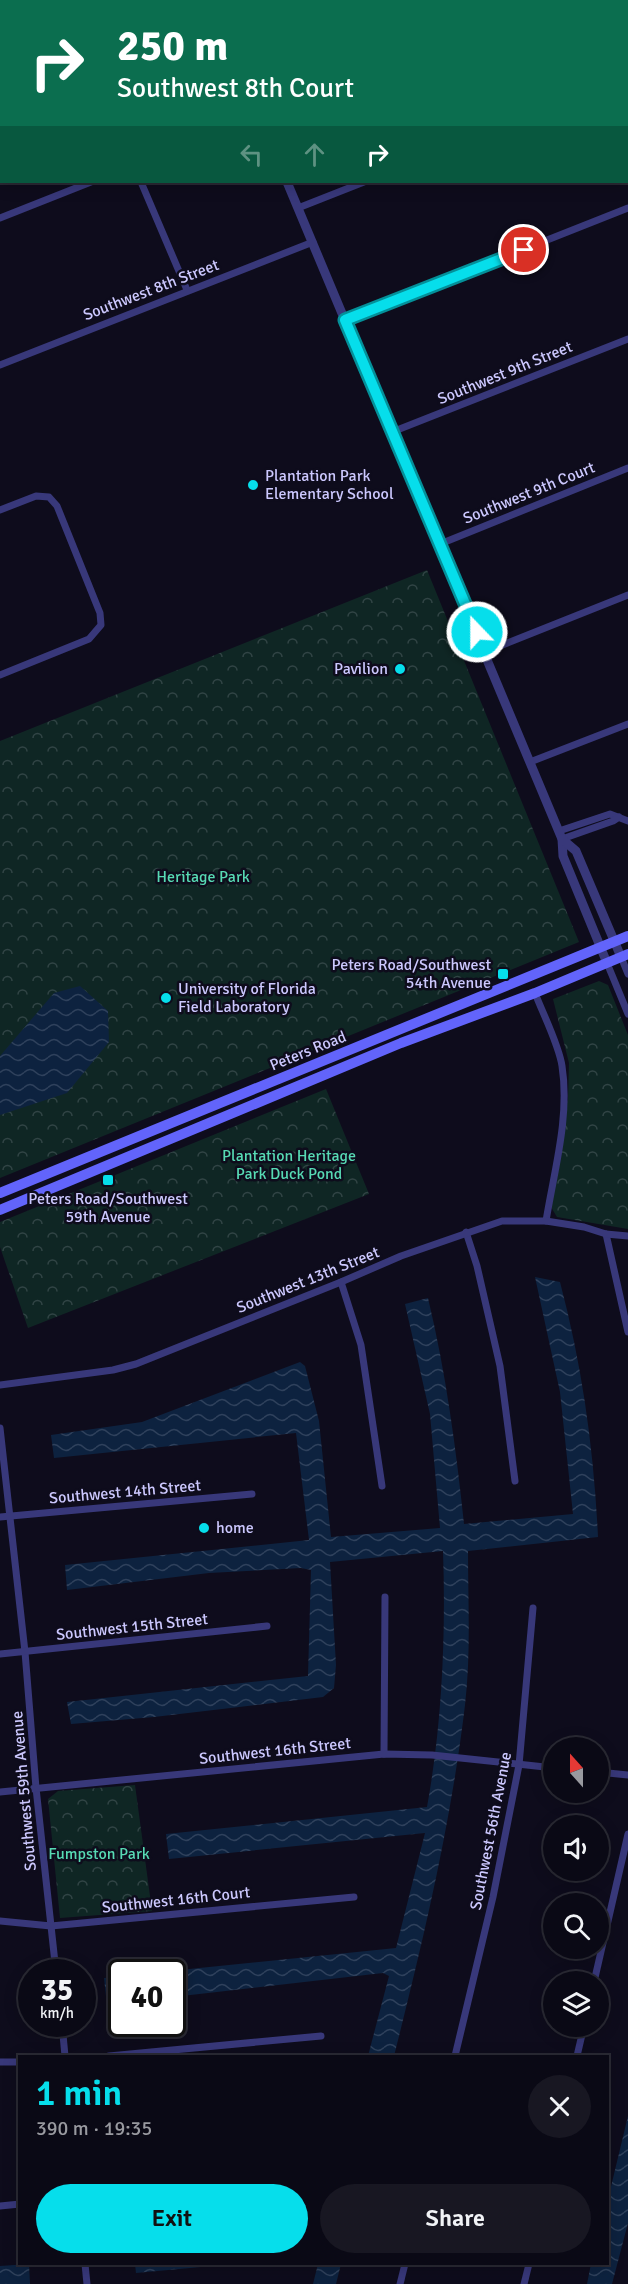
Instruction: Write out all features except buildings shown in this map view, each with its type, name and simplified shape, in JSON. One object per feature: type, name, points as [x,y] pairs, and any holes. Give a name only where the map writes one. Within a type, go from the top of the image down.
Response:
[{"type":"main road","name":"Peters Road","points":[[0,1193],[628,936]]},
{"type":"main road","name":"Peters Road","points":[[0,1209],[401,1043],[535,993],[624,956]]},
{"type":"street","points":[[0,218],[88,183]]},
{"type":"street","points":[[141,183],[187,290]]},
{"type":"street","points":[[287,183],[561,835],[563,856],[628,1014]]},
{"type":"street","points":[[298,208],[361,183]]},
{"type":"street","points":[[345,320],[628,208]]},
{"type":"street","name":"Southwest 8th Street","points":[[0,364],[313,243]]},
{"type":"street","name":"Southwest 9th Street","points":[[392,432],[628,339]]},
{"type":"street","name":"Southwest 9th Court","points":[[440,544],[628,468]]},
{"type":"street","points":[[0,510],[36,496],[49,497],[57,506],[100,613],[101,625],[89,639],[0,675]]},
{"type":"street","points":[[485,652],[628,596]]},
{"type":"street","points":[[530,762],[628,724]]},
{"type":"street","points":[[561,835],[613,821],[619,817],[628,821]]},
{"type":"street","points":[[561,835],[576,851],[615,942],[624,956],[628,974]]},
{"type":"street","points":[[535,993],[562,1064],[564,1088],[562,1117],[546,1221]]},
{"type":"street","name":"Southwest 13th Street","points":[[0,1385],[113,1371],[136,1364],[401,1256],[502,1221],[546,1221],[584,1227],[606,1234],[628,1236]]},
{"type":"street","points":[[466,1232],[477,1266],[500,1366],[515,1480]]},
{"type":"street","points":[[606,1234],[628,1332]]},
{"type":"street","points":[[341,1282],[362,1345],[382,1486]]},
{"type":"street","name":"Southwest 59th Avenue","points":[[0,1428],[25,1652],[36,1788],[55,1959]]},
{"type":"street","name":"Southwest 14th Street","points":[[0,1517],[252,1494]]},
{"type":"street","points":[[384,1754],[385,1597]]},
{"type":"street","name":"Southwest 56th Avenue","points":[[455,2055],[493,1897],[519,1765],[533,1608]]},
{"type":"street","name":"Southwest 15th Street","points":[[0,1654],[267,1626]]},
{"type":"street","name":"Southwest 16th Street","points":[[0,1792],[384,1754],[432,1755],[543,1767]]},
{"type":"street","points":[[609,1773],[628,1775]]},
{"type":"street","points":[[597,1971],[628,1834]]},
{"type":"street","name":"Southwest 16th Court","points":[[0,1921],[51,1926],[354,1897]]},
{"type":"street","points":[[120,2055],[321,2036]]},
{"type":"street","points":[[63,2037],[65,2055]]},
{"type":"street","points":[[577,2055],[581,2037]]},
{"type":"street","points":[[0,2062],[18,2062]]},
{"type":"street","points":[[0,2206],[18,2204]]},
{"type":"street","points":[[85,2265],[87,2284]]},
{"type":"street","points":[[400,2284],[405,2265]]},
{"type":"street","points":[[524,2284],[529,2265]]},
{"type":"green space","name":"Heritage Park","points":[[427,570],[579,942],[0,1178],[0,741]]},
{"type":"green space","points":[[599,981],[608,985],[628,1035],[628,1229],[557,1217],[551,1207],[559,1143],[568,1099],[569,1063],[553,999]]},
{"type":"green space","name":"Plantation Heritage Park Duck Pond","points":[[326,1089],[369,1194],[28,1328],[0,1247],[0,1222]]},
{"type":"green space","name":"Fumpston Park","points":[[135,1785],[152,1911],[60,1918],[48,1799],[58,1791]]},
{"type":"water","points":[[80,986],[108,1011],[109,1042],[67,1093],[0,1115],[0,1056],[54,993]]},
{"type":"water","points":[[535,1277],[560,1282],[568,1313],[586,1408],[598,1537],[468,1551],[468,1667],[459,1750],[435,1882],[394,2055],[368,2055],[389,1976],[383,1973],[186,1996],[186,1969],[396,1948],[425,1833],[169,1859],[166,1834],[427,1807],[442,1680],[443,1551],[330,1562],[336,1665],[334,1688],[323,1697],[154,1717],[71,1724],[67,1702],[308,1676],[311,1570],[301,1568],[209,1573],[67,1590],[65,1565],[309,1540],[296,1433],[54,1458],[51,1435],[142,1422],[300,1362],[305,1366],[319,1421],[331,1537],[440,1528],[430,1414],[405,1304],[428,1298],[450,1411],[464,1524],[573,1514],[560,1392]]},
{"type":"water","points":[[104,1978],[108,1978],[107,2005]]},
{"type":"water","points":[[628,2116],[628,2223],[612,2284],[587,2284],[591,2265],[609,2265],[609,2195]]},
{"type":"water","points":[[29,2265],[30,2284],[0,2284],[0,2266]]},
{"type":"water","points":[[135,2265],[222,2265],[136,2273]]},
{"type":"water","points":[[318,2265],[341,2265],[336,2284],[313,2284]]},
{"type":"place","name":"Plantation Park Elementary School","points":[[253,485]]},
{"type":"place","name":"Pavilion","points":[[400,669]]},
{"type":"place","name":"Peters Road/Southwest 54th Avenue","points":[[503,974]]},
{"type":"place","name":"University of Florida Field Laboratory","points":[[166,998]]},
{"type":"place","name":"Peters Road/Southwest 59th Avenue","points":[[108,1180]]},
{"type":"place","name":"home","points":[[204,1528]]},
{"type":"route","points":[[477,632],[345,320],[524,250]]}]
